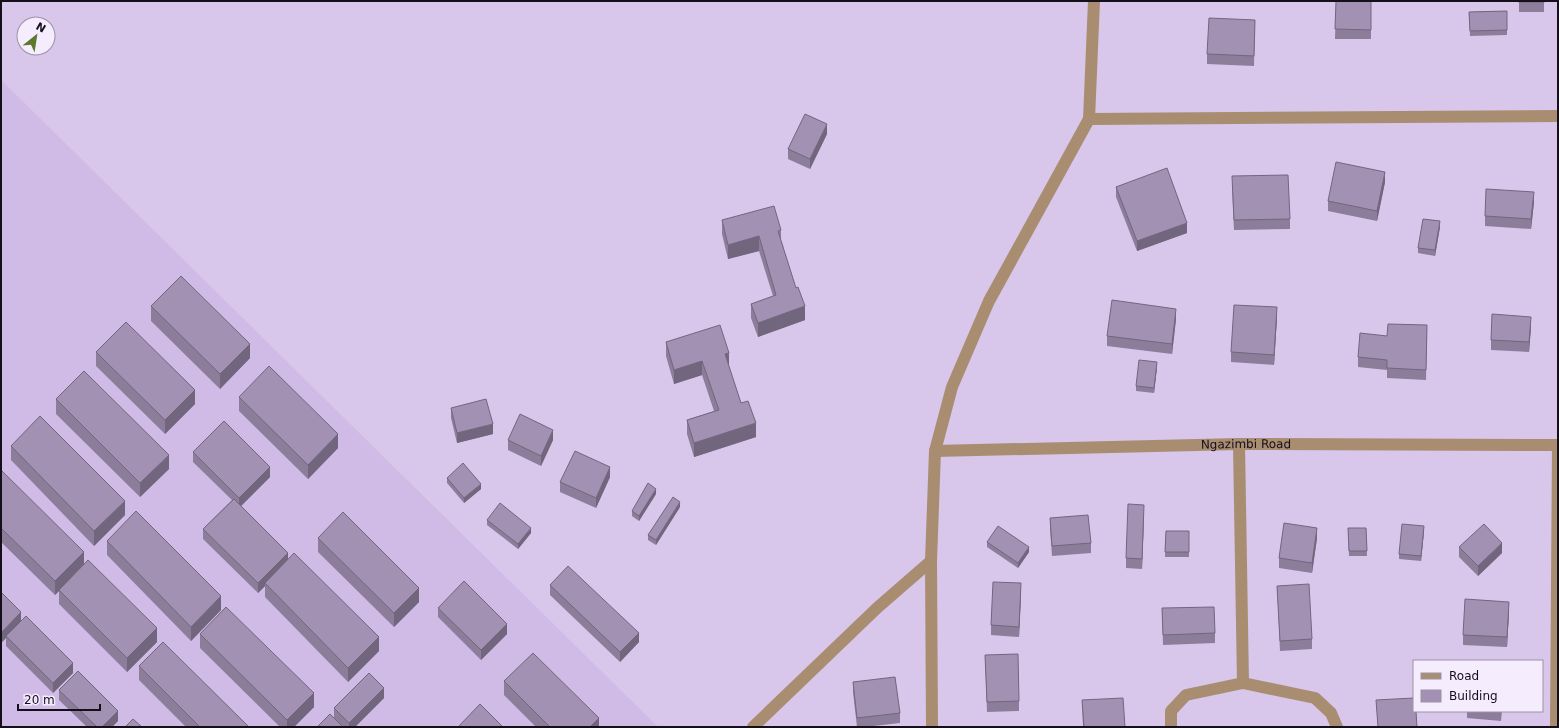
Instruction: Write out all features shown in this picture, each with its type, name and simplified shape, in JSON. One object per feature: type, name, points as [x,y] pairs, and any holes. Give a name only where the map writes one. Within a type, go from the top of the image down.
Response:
[{"type":"street","points":[[932,727],[931,561],[935,451],[952,387],[989,301],[1089,119],[1094,1]]},
{"type":"street","points":[[1089,119],[1558,116]]},
{"type":"street","points":[[1239,444],[1243,683]]},
{"type":"street","name":"Ngazimbi Road","points":[[935,451],[1239,444],[1558,445]]},
{"type":"street","points":[[1556,727],[1558,445]]},
{"type":"street","points":[[753,727],[877,608],[931,561]]},
{"type":"street","points":[[1171,727],[1171,711],[1186,695],[1243,683],[1315,698],[1331,713],[1337,727]]},
{"type":"shaded area","points":[[1,80],[658,727],[1,727]]},
{"type":"building","points":[[1336,1],[1371,1],[1371,30],[1335,29]]},
{"type":"building","points":[[1544,1],[1544,2],[1519,2]]},
{"type":"building","points":[[1507,11],[1507,30],[1470,31],[1469,12]]},
{"type":"building","points":[[1209,18],[1255,20],[1254,56],[1207,54]]},
{"type":"building","points":[[805,114],[827,124],[810,159],[788,149]]},
{"type":"building","points":[[1336,162],[1385,172],[1377,211],[1328,201]]},
{"type":"building","points":[[1167,168],[1187,223],[1137,241],[1116,187]]},
{"type":"building","points":[[1288,175],[1290,219],[1234,220],[1232,176]]},
{"type":"building","points":[[1486,189],[1534,192],[1531,219],[1485,216]]},
{"type":"building","points":[[774,206],[781,230],[778,231],[796,288],[798,287],[805,306],[758,323],[751,304],[776,295],[759,236],[728,245],[722,220]]},
{"type":"building","points":[[1423,219],[1440,221],[1435,250],[1418,248]]},
{"type":"building","points":[[181,276],[250,344],[220,374],[151,306]]},
{"type":"building","points":[[1112,300],[1176,309],[1172,344],[1107,336]]},
{"type":"building","points":[[1234,305],[1277,307],[1274,355],[1231,352]]},
{"type":"building","points":[[1492,314],[1531,317],[1529,342],[1491,340]]},
{"type":"building","points":[[126,322],[195,390],[165,420],[96,352]]},
{"type":"building","points":[[1388,324],[1427,325],[1426,370],[1387,368],[1387,360],[1358,357],[1360,333],[1387,336]]},
{"type":"building","points":[[720,325],[729,353],[725,354],[741,403],[748,401],[756,423],[694,443],[687,420],[719,410],[702,361],[674,370],[666,342]]},
{"type":"building","points":[[1139,360],[1157,362],[1154,388],[1136,386]]},
{"type":"building","points":[[269,366],[338,434],[308,465],[239,397]]},
{"type":"building","points":[[84,371],[169,455],[140,483],[56,399]]},
{"type":"building","points":[[486,399],[493,424],[457,433],[451,408]]},
{"type":"building","points":[[520,414],[553,430],[541,456],[508,440]]},
{"type":"building","points":[[40,416],[125,501],[94,531],[11,446]]},
{"type":"building","points":[[224,421],[270,467],[239,498],[193,452]]},
{"type":"building","points":[[575,451],[610,467],[596,498],[560,482]]},
{"type":"building","points":[[463,463],[481,484],[464,498],[447,478]]},
{"type":"building","points":[[1,470],[84,552],[55,581],[1,528]]},
{"type":"building","points":[[648,483],[656,489],[639,516],[632,511]]},
{"type":"building","points":[[673,497],[680,502],[656,540],[648,535]]},
{"type":"building","points":[[234,499],[288,553],[258,583],[203,529]]},
{"type":"building","points":[[500,503],[531,528],[518,544],[487,520]]},
{"type":"building","points":[[1128,504],[1144,505],[1142,559],[1126,558]]},
{"type":"building","points":[[136,511],[221,596],[191,627],[107,541]]},
{"type":"building","points":[[343,512],[419,588],[394,613],[318,538]]},
{"type":"building","points":[[1088,515],[1091,543],[1052,546],[1050,518]]},
{"type":"building","points":[[1284,523],[1317,528],[1312,563],[1279,558]]},
{"type":"building","points":[[1402,524],[1424,526],[1421,556],[1399,554]]},
{"type":"building","points":[[1484,524],[1502,543],[1478,566],[1459,547]]},
{"type":"building","points":[[998,526],[1029,547],[1018,563],[987,542]]},
{"type":"building","points":[[1348,528],[1366,528],[1367,551],[1349,551]]},
{"type":"building","points":[[1166,531],[1189,531],[1189,552],[1165,552]]},
{"type":"building","points":[[294,553],[379,637],[348,668],[265,583]]},
{"type":"building","points":[[88,560],[157,628],[127,658],[59,590]]},
{"type":"building","points":[[568,566],[639,633],[620,652],[550,585]]},
{"type":"building","points":[[464,581],[507,624],[481,650],[438,608]]},
{"type":"building","points":[[993,582],[1021,583],[1019,627],[991,625]]},
{"type":"building","points":[[1309,584],[1312,639],[1280,641],[1277,586]]},
{"type":"building","points":[[1,592],[21,612],[1,633]]},
{"type":"building","points":[[1465,599],[1509,602],[1507,637],[1463,635]]},
{"type":"building","points":[[226,607],[314,693],[287,720],[200,634]]},
{"type":"building","points":[[1214,607],[1215,633],[1163,635],[1162,608]]},
{"type":"building","points":[[26,616],[73,663],[53,683],[6,636]]},
{"type":"building","points":[[163,642],[249,727],[200,727],[139,666]]},
{"type":"building","points":[[533,653],[599,718],[590,727],[550,727],[504,681]]},
{"type":"building","points":[[1018,654],[1019,701],[987,702],[985,655]]},
{"type":"building","points":[[78,671],[118,711],[102,727],[97,727],[59,690]]},
{"type":"building","points":[[369,673],[384,688],[349,723],[334,708]]},
{"type":"building","points":[[895,677],[900,713],[857,718],[853,682]]},
{"type":"building","points":[[1123,698],[1125,727],[1084,727],[1082,700]]},
{"type":"building","points":[[1413,698],[1413,712],[1416,712],[1417,727],[1378,727],[1376,700]]},
{"type":"building","points":[[480,704],[503,727],[458,727]]},
{"type":"building","points":[[330,714],[343,727],[317,727]]},
{"type":"building","points":[[133,719],[142,727],[125,727]]}]
